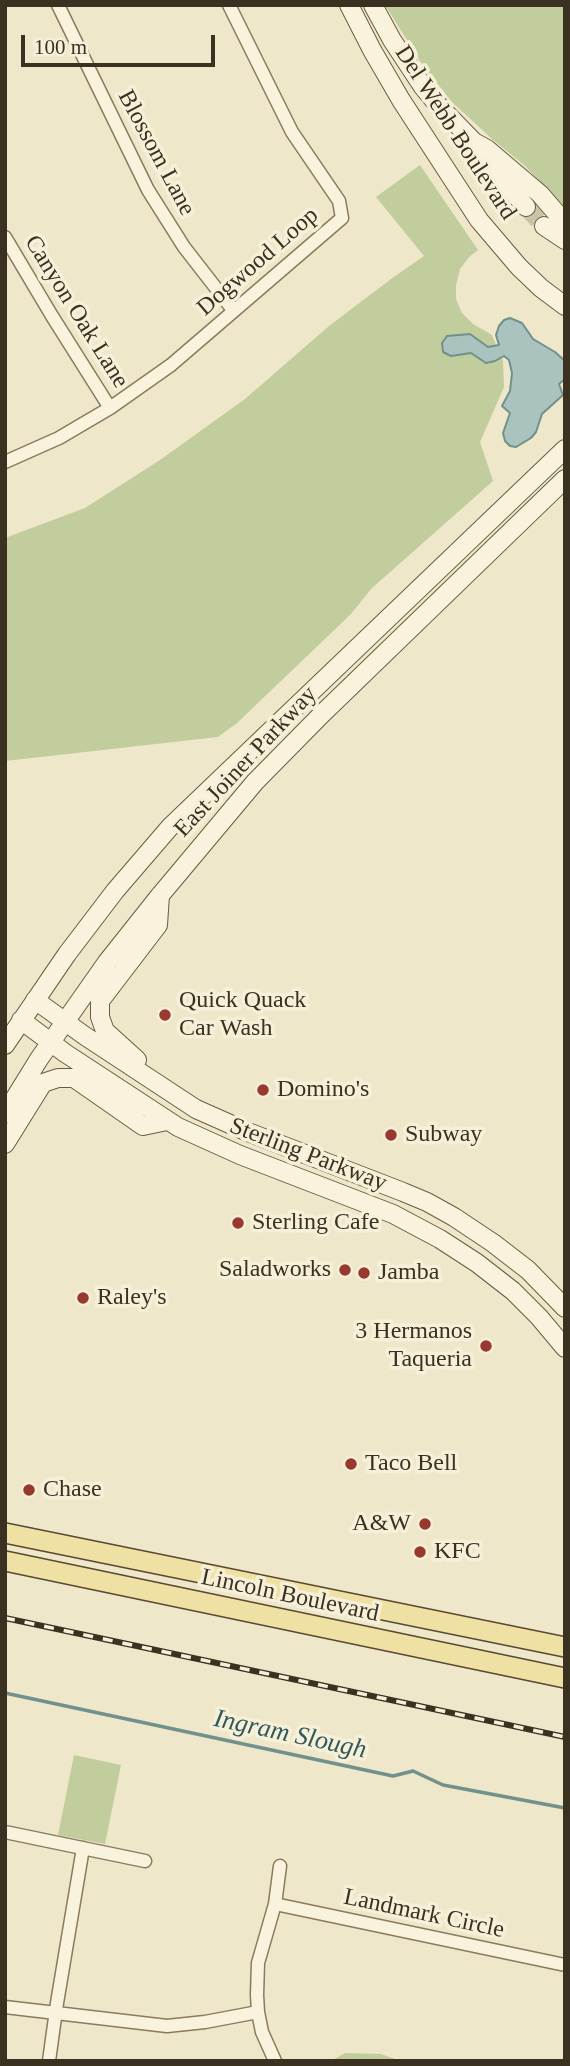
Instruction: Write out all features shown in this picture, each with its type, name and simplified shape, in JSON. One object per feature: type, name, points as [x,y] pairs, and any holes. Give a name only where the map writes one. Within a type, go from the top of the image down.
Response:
[{"type":"main road","name":"Del Webb Boulevard","points":[[349,5],[401,100],[479,220],[519,267],[565,306]]},
{"type":"main road","name":"Del Webb Boulevard","points":[[373,5],[423,87],[455,124],[540,194],[565,223]]},
{"type":"main road","name":"Del Webb Boulevard","points":[[474,142],[482,157],[526,206]]},
{"type":"main road","name":"Del Webb Boulevard","points":[[544,226],[565,240]]},
{"type":"main road","name":"East Joiner Parkway","points":[[5,1045],[67,954],[170,827],[565,449]]},
{"type":"main road","name":"East Joiner Parkway","points":[[5,1114],[107,962],[255,782],[565,480]]},
{"type":"main road","points":[[160,895],[158,925],[100,1001],[100,1017],[105,1031],[184,1102]]},
{"type":"main road","name":"Sterling Parkway","points":[[35,1000],[184,1102],[229,1124],[427,1202],[463,1223],[528,1270],[565,1308]]},
{"type":"main road","name":"Sterling Parkway","points":[[21,1020],[167,1121],[207,1142],[372,1205],[416,1225],[502,1282],[539,1317],[565,1348]]},
{"type":"main road","points":[[5,1144],[43,1083],[58,1078],[74,1078],[143,1126],[167,1121]]},
{"type":"main road","name":"Lincoln Boulevard","points":[[5,1533],[565,1647]]},
{"type":"main road","name":"Lincoln Boulevard","points":[[5,1561],[565,1678]]},
{"type":"street","name":"Blossom Lane","points":[[58,5],[148,190],[184,247],[233,310]]},
{"type":"street","name":"Dogwood Loop","points":[[5,462],[60,438],[110,408],[171,365],[342,218],[339,201],[292,132],[229,5]]},
{"type":"street","name":"Canyon Oak Lane","points":[[5,237],[110,408]]},
{"type":"street","points":[[5,1832],[145,1861]]},
{"type":"street","points":[[50,2061],[55,2014],[83,1848]]},
{"type":"street","points":[[273,2060],[262,2032],[258,2012],[258,1963],[275,1904],[280,1866]]},
{"type":"street","name":"Landmark Circle","points":[[275,1904],[565,1965]]},
{"type":"street","points":[[5,2007],[167,2026],[258,2012]]},
{"type":"green space","points":[[385,5],[565,5],[565,207],[524,165],[452,102],[422,64]]},
{"type":"green space","points":[[420,165],[478,250],[460,269],[456,299],[462,313],[473,324],[492,335],[503,361],[504,387],[480,442],[493,481],[371,589],[351,614],[237,723],[218,737],[5,761],[5,538],[85,508],[160,460],[245,399],[329,326],[424,256],[376,197]]},
{"type":"green space","points":[[74,1755],[121,1765],[105,1844],[58,1835]]},
{"type":"green space","points":[[345,2053],[381,2054],[395,2059],[331,2061]]},
{"type":"water","points":[[510,318],[522,323],[533,339],[565,361],[565,379],[559,384],[563,395],[542,414],[531,438],[516,447],[505,441],[503,433],[510,413],[502,406],[510,391],[512,373],[509,360],[504,356],[486,363],[471,353],[451,356],[443,352],[442,343],[447,336],[470,334],[488,347],[499,345],[496,335],[499,326]]},
{"type":"waterway","name":"Ingram Slough","points":[[5,1693],[393,1776],[413,1771],[443,1785],[565,1808]]},
{"type":"tunnel","points":[[526,207],[544,226]]},
{"type":"railway","points":[[5,1618],[565,1737]]},
{"type":"place","name":"Quick Quack Car Wash","points":[[165,1015]]},
{"type":"place","name":"Domino's","points":[[263,1090]]},
{"type":"place","name":"Subway","points":[[391,1135]]},
{"type":"place","name":"Sterling Cafe","points":[[238,1223]]},
{"type":"place","name":"Saladworks","points":[[345,1270]]},
{"type":"place","name":"Jamba","points":[[364,1273]]},
{"type":"place","name":"Raley's","points":[[83,1298]]},
{"type":"place","name":"3 Hermanos Taqueria","points":[[486,1346]]},
{"type":"place","name":"Taco Bell","points":[[351,1464]]},
{"type":"place","name":"Chase","points":[[29,1490]]},
{"type":"place","name":"A&W","points":[[425,1524]]},
{"type":"place","name":"KFC","points":[[420,1552]]}]
